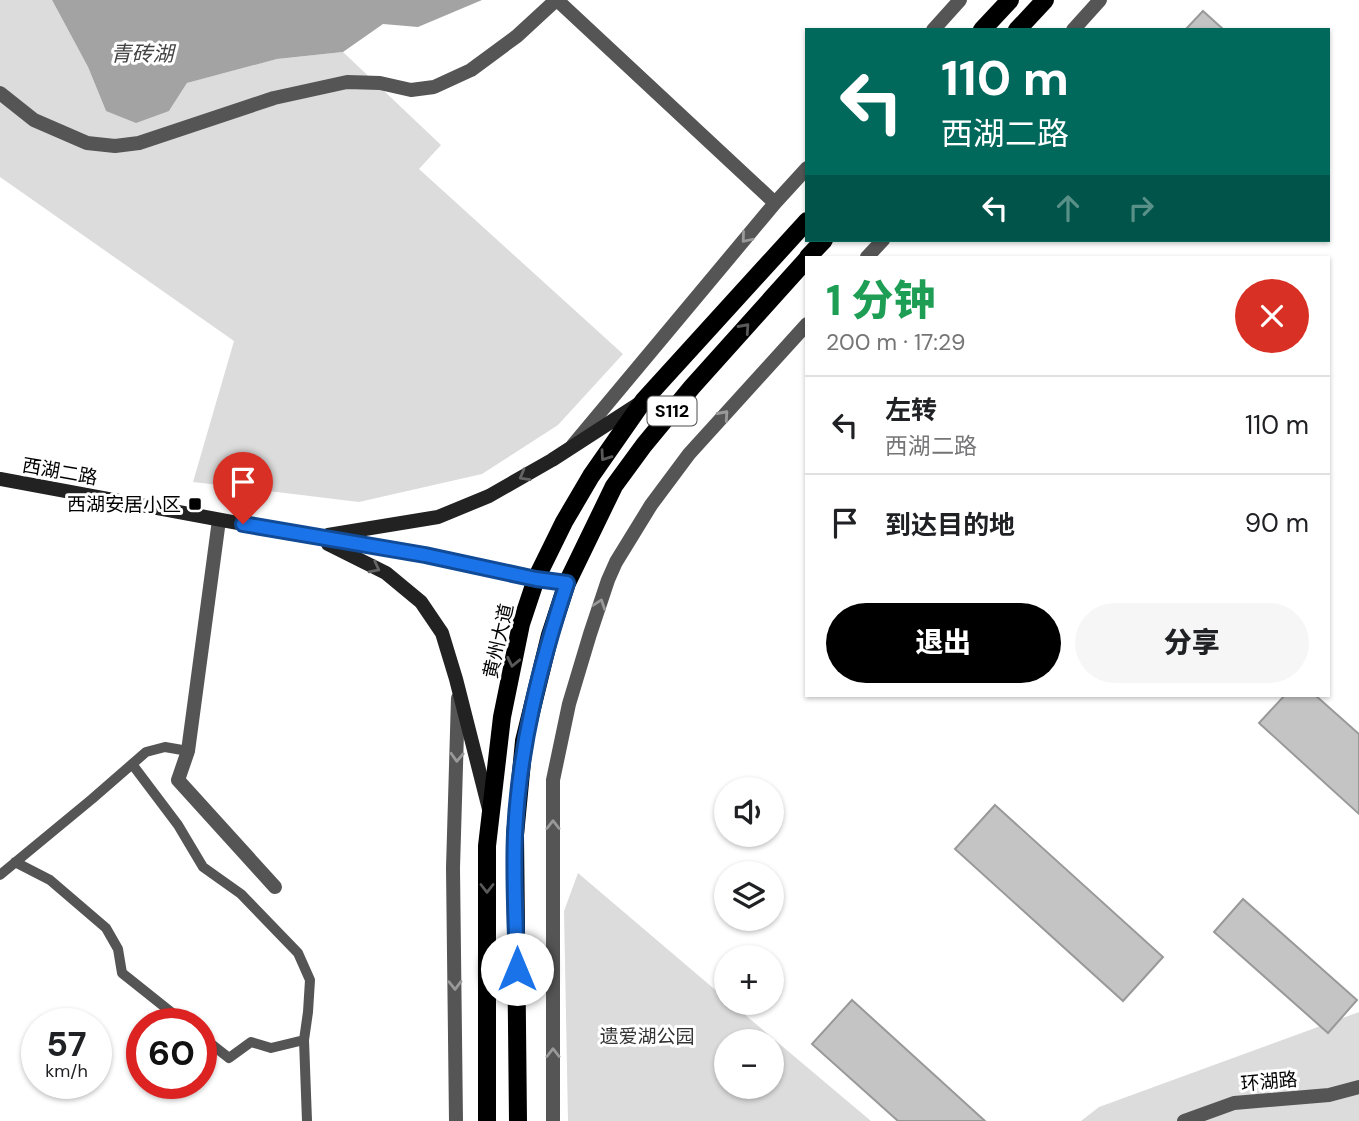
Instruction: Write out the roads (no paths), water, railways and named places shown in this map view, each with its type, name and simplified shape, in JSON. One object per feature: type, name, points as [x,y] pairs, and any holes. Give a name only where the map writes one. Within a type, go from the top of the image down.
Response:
[{"type":"main road","points":[[984,28],[1010,0]]},
{"type":"main road","points":[[1019,28],[1045,0]]},
{"type":"main road","name":"黄州大道","points":[[486,1121],[487,846],[490,813],[502,717],[521,624],[536,579],[564,522],[591,476],[644,400],[805,223]]},
{"type":"main road","name":"S112","points":[[809,256],[822,242]]},
{"type":"main road","name":"S112","points":[[517,1121],[515,835],[524,741],[550,635],[567,583],[614,486],[644,445],[805,260]]},
{"type":"main road","points":[[314,537],[438,516],[489,496],[552,460],[644,400]]},
{"type":"main road","name":"西湖二路","points":[[0,480],[425,555],[567,583]]},
{"type":"main road","points":[[314,537],[386,573],[421,601],[442,634],[490,813]]},
{"type":"street","points":[[0,93],[34,120],[87,143],[115,146],[139,143],[274,98],[347,82],[380,83],[411,90],[434,87],[471,70],[517,36],[556,0],[775,204]]},
{"type":"street","points":[[935,28],[960,0]]},
{"type":"street","points":[[1075,28],[1100,0]]},
{"type":"street","points":[[571,447],[805,171]]},
{"type":"street","points":[[868,256],[881,242]]},
{"type":"street","points":[[553,1121],[553,780],[569,704],[590,634],[616,562],[651,505],[689,454],[805,326]]},
{"type":"street","points":[[219,520],[188,751],[178,779],[275,887]]},
{"type":"street","points":[[456,1121],[453,868],[458,689]]},
{"type":"street","name":"环湖路","points":[[1184,1121],[1234,1103],[1329,1096],[1359,1087]]},
{"type":"lane","points":[[0,876],[146,752],[165,747],[188,751]]},
{"type":"lane","points":[[132,764],[178,825],[203,867],[242,894],[298,953],[310,980],[304,1040],[307,1121]]},
{"type":"lane","points":[[15,862],[50,880],[106,928],[118,949],[122,973],[166,1008]]},
{"type":"lane","points":[[217,1049],[229,1058],[251,1042],[271,1048],[304,1040]]},
{"type":"water","name":"青砖湖","points":[[52,0],[482,0],[418,27],[383,24],[343,52],[277,59],[187,83],[169,111],[136,123],[106,111],[88,67]]},
{"type":"place","name":"西湖安居小区","points":[[195,504]]},
{"type":"park label","name":"遗爱湖公园","points":[[647,1036]]}]
